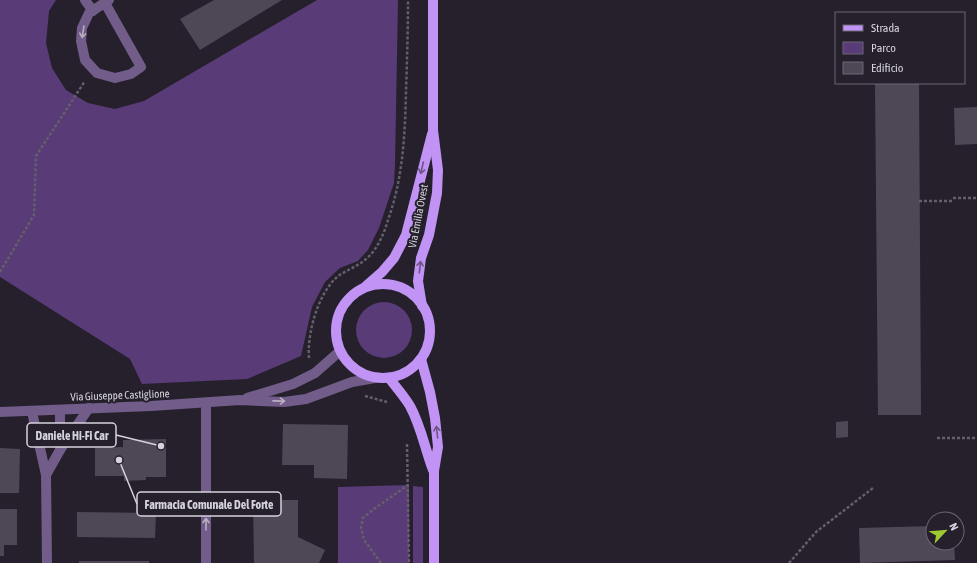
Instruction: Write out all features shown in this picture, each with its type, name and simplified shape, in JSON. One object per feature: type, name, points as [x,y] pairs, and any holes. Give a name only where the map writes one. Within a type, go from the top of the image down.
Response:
[{"type":"main road","name":"Via Emilia Ovest","points":[[422,306],[418,281],[421,258],[429,235],[437,193],[438,170],[433,130],[433,0]]},
{"type":"main road","name":"Via Emilia Ovest","points":[[364,287],[382,272],[394,258],[406,234],[433,130]]},
{"type":"main road","points":[[379,284],[399,287],[408,291],[422,306],[427,315],[429,325],[430,335],[428,345],[421,359],[409,370],[400,375],[389,378],[375,378],[362,373],[349,364],[340,351],[336,336],[336,321],[342,307],[351,295],[364,287],[379,284]]},
{"type":"main road","points":[[421,359],[430,392],[435,418],[438,447],[434,471],[434,563]]},
{"type":"main road","points":[[389,378],[409,404],[423,436],[425,449],[434,471]]},
{"type":"street","points":[[85,0],[92,11]]},
{"type":"street","points":[[107,1],[141,67],[131,74],[115,78],[97,73],[86,60],[81,41],[82,28],[89,13],[107,1]]},
{"type":"street","name":"Via Giuseppe Castiglione","points":[[240,400],[293,384],[315,373],[340,351]]},
{"type":"street","name":"Via Giuseppe Castiglione","points":[[0,412],[32,412],[240,400],[284,402],[306,399],[352,382],[375,378]]},
{"type":"street","points":[[206,403],[206,563]]},
{"type":"street","points":[[46,475],[60,450],[89,408]]},
{"type":"street","points":[[60,410],[60,450]]},
{"type":"street","points":[[32,412],[46,475],[47,563]]},
{"type":"path","points":[[309,361],[310,340],[318,305],[321,299],[327,288],[337,277],[365,260],[372,252],[382,237],[394,201],[403,159],[405,136],[408,0]]},
{"type":"path","points":[[0,272],[34,215],[36,156],[93,68]]},
{"type":"path","points":[[919,201],[977,198]]},
{"type":"path","points":[[362,395],[391,403]]},
{"type":"path","points":[[937,438],[977,438]]},
{"type":"path","points":[[407,443],[409,485],[409,563]]},
{"type":"path","points":[[381,563],[364,540],[361,527],[363,518],[409,485]]},
{"type":"path","points":[[789,563],[816,532],[873,488]]},
{"type":"green space","points":[[0,0],[56,0],[49,11],[46,43],[52,68],[66,90],[88,103],[115,109],[144,101],[317,0],[398,0],[394,183],[379,228],[368,250],[358,261],[340,268],[325,282],[312,307],[301,356],[247,379],[142,384],[130,359],[0,277]]},
{"type":"green space","points":[[378,302],[390,302],[400,306],[408,314],[412,324],[412,336],[408,346],[400,354],[390,358],[378,358],[368,354],[360,346],[356,336],[356,324],[360,314],[368,306]]},
{"type":"green space","points":[[409,485],[409,563],[338,563],[338,487]]},
{"type":"green space","points":[[413,486],[423,487],[423,563],[413,563]]},
{"type":"building","points":[[214,0],[282,0],[200,50],[180,19]]},
{"type":"building","points":[[875,84],[919,84],[921,415],[878,415]]},
{"type":"building","points":[[977,107],[977,144],[955,145],[954,108]]},
{"type":"building","points":[[848,421],[848,437],[836,438],[836,422]]},
{"type":"building","points":[[283,424],[348,425],[347,479],[314,478],[314,465],[282,465]]},
{"type":"building","points":[[166,439],[166,477],[146,477],[146,480],[124,481],[124,476],[95,476],[95,448],[123,447],[123,440]]},
{"type":"building","points":[[0,448],[20,449],[19,493],[0,493]]},
{"type":"building","points":[[253,500],[298,500],[298,537],[325,550],[319,563],[254,563]]},
{"type":"building","points":[[0,509],[17,509],[17,545],[4,545],[4,556],[0,556]]},
{"type":"building","points":[[77,512],[156,513],[155,538],[77,537]]},
{"type":"building","points":[[925,526],[925,551],[954,551],[955,560],[860,563],[859,528]]},
{"type":"building","points":[[79,561],[149,561],[149,563],[79,563]]},
{"type":"place","name":"Daniele Hi-Fi Car","points":[[161,446]]},
{"type":"place","name":"Farmacia Comunale Del Forte","points":[[119,460]]}]
